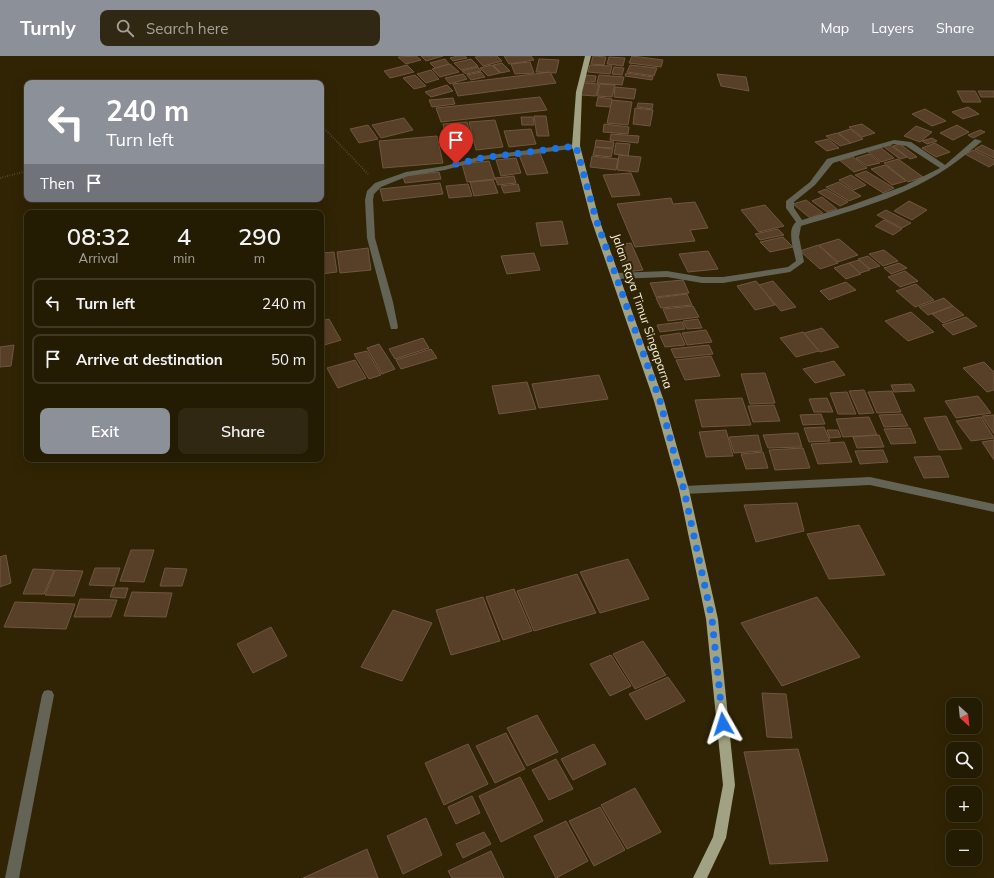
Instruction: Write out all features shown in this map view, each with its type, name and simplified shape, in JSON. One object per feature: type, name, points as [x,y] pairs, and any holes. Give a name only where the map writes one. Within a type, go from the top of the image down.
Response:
[{"type":"main road","name":"Jalan Raya Timur Singaparna","points":[[588,56],[579,92],[576,146],[596,219],[660,401],[684,490],[712,619],[729,785],[719,838],[700,878]]},
{"type":"street","points":[[616,276],[667,274],[702,280],[723,280],[790,269],[800,262],[795,237],[796,226],[800,223],[882,198],[907,188],[945,168],[978,141]]},
{"type":"street","points":[[800,223],[790,208],[790,201],[812,186],[822,175],[830,161],[894,142],[908,144],[945,168]]},
{"type":"street","points":[[394,327],[389,302],[370,238],[370,193],[378,185],[406,174],[445,168],[482,158],[576,146]]},
{"type":"street","points":[[684,490],[870,481],[994,508]]},
{"type":"street","points":[[12,878],[48,695]]},
{"type":"path","points":[[324,128],[378,185]]},
{"type":"path","points":[[0,178],[24,172]]},
{"type":"building","points":[[416,56],[421,60],[406,64],[398,57]]},
{"type":"building","points":[[421,56],[443,56],[426,61]]},
{"type":"building","points":[[465,56],[467,58],[453,61],[450,58]]},
{"type":"building","points":[[497,56],[502,61],[483,66],[475,57]]},
{"type":"building","points":[[504,56],[531,56],[534,60],[509,64]]},
{"type":"building","points":[[593,56],[606,57],[604,65],[591,64]]},
{"type":"building","points":[[632,56],[663,60],[661,67],[629,63]]},
{"type":"building","points":[[609,57],[625,58],[623,66],[607,64]]},
{"type":"building","points":[[445,59],[449,64],[435,68],[430,63]]},
{"type":"building","points":[[471,59],[478,66],[461,70],[454,63]]},
{"type":"building","points":[[539,59],[559,60],[556,73],[536,72]]},
{"type":"building","points":[[530,62],[534,73],[515,74],[511,64]]},
{"type":"building","points":[[502,63],[510,71],[501,73],[493,65]]},
{"type":"building","points":[[450,64],[459,72],[440,77],[432,69]]},
{"type":"building","points":[[407,65],[414,72],[390,78],[384,71]]},
{"type":"building","points":[[492,65],[500,73],[488,76],[480,68]]},
{"type":"building","points":[[590,65],[612,66],[610,74],[588,72]]},
{"type":"building","points":[[630,65],[657,68],[654,76],[627,72]]},
{"type":"building","points":[[478,67],[481,71],[466,74],[462,71]]},
{"type":"building","points":[[614,67],[624,68],[622,75],[612,74]]},
{"type":"building","points":[[431,70],[439,79],[426,83],[417,74]]},
{"type":"building","points":[[481,72],[485,77],[471,80],[467,75]]},
{"type":"building","points":[[550,72],[556,83],[458,96],[453,84]]},
{"type":"building","points":[[626,73],[653,77],[652,80],[625,76]]},
{"type":"building","points":[[463,74],[467,79],[450,84],[445,78]]},
{"type":"building","points":[[717,74],[746,77],[749,91],[721,86]]},
{"type":"building","points":[[415,75],[426,86],[414,89],[403,78]]},
{"type":"building","points":[[586,75],[596,76],[595,82],[584,82]]},
{"type":"building","points":[[599,75],[624,77],[622,85],[597,83]]},
{"type":"building","points":[[584,83],[599,84],[596,96],[581,95]]},
{"type":"building","points":[[600,84],[615,85],[612,97],[597,96]]},
{"type":"building","points":[[447,85],[453,91],[431,97],[425,92]]},
{"type":"building","points":[[615,87],[636,89],[634,99],[614,97]]},
{"type":"building","points":[[957,91],[975,91],[981,102],[963,102]]},
{"type":"building","points":[[978,91],[994,91],[994,97],[981,97]]},
{"type":"building","points":[[540,97],[547,110],[441,122],[436,108]]},
{"type":"building","points":[[598,97],[612,99],[611,107],[596,106]]},
{"type":"building","points":[[453,98],[455,104],[432,107],[429,100]]},
{"type":"building","points":[[612,100],[632,102],[628,125],[607,123]]},
{"type":"building","points":[[638,103],[653,104],[652,109],[637,107]]},
{"type":"building","points":[[968,107],[979,114],[963,119],[952,112]]},
{"type":"building","points":[[635,108],[653,110],[650,126],[633,124]]},
{"type":"building","points":[[925,109],[946,121],[932,126],[912,114]]},
{"type":"building","points":[[534,116],[546,116],[549,136],[537,136]]},
{"type":"building","points":[[521,117],[533,117],[534,125],[522,125]]},
{"type":"building","points":[[404,118],[413,130],[381,138],[372,125]]},
{"type":"building","points":[[495,120],[503,147],[476,150],[469,122]]},
{"type":"building","points":[[467,122],[473,143],[448,145],[443,124]]},
{"type":"building","points":[[604,124],[629,127],[628,134],[603,132]]},
{"type":"building","points":[[862,124],[875,133],[862,137],[849,127]]},
{"type":"building","points":[[368,125],[378,139],[359,143],[350,129]]},
{"type":"building","points":[[957,125],[969,132],[953,140],[940,133]]},
{"type":"building","points":[[916,126],[932,132],[920,142],[904,136]]},
{"type":"building","points":[[531,129],[536,144],[509,147],[504,131]]},
{"type":"building","points":[[850,129],[863,139],[851,143],[838,133]]},
{"type":"building","points":[[980,130],[985,132],[973,138],[968,135]]},
{"type":"building","points":[[837,133],[851,143],[840,146],[826,136]]},
{"type":"building","points":[[611,134],[639,136],[638,143],[610,140]]},
{"type":"building","points":[[437,136],[443,163],[383,168],[379,141]]},
{"type":"building","points":[[932,138],[937,141],[927,144],[922,141]]},
{"type":"building","points":[[828,139],[839,148],[827,151],[815,142]]},
{"type":"building","points":[[596,140],[614,142],[613,148],[595,147]]},
{"type":"building","points":[[616,143],[630,144],[628,156],[614,154]]},
{"type":"building","points":[[935,143],[950,152],[936,157],[922,148]]},
{"type":"building","points":[[900,144],[917,157],[910,159],[893,146]]},
{"type":"building","points":[[890,145],[907,157],[900,159],[884,147]]},
{"type":"building","points":[[982,145],[994,151],[994,158],[975,149]]},
{"type":"building","points":[[595,147],[613,149],[611,157],[593,155]]},
{"type":"building","points":[[880,147],[894,158],[881,162],[867,151]]},
{"type":"building","points":[[974,150],[994,160],[994,164],[989,167],[965,154]]},
{"type":"building","points":[[540,153],[548,173],[527,175],[519,155]]},
{"type":"building","points":[[869,154],[880,163],[867,166],[856,158]]},
{"type":"building","points":[[619,155],[641,157],[638,172],[617,170]]},
{"type":"building","points":[[592,156],[618,159],[616,170],[590,167]]},
{"type":"building","points":[[852,156],[867,168],[854,172],[838,159]]},
{"type":"building","points":[[516,158],[521,173],[501,176],[496,160]]},
{"type":"building","points":[[898,159],[923,177],[908,182],[884,163]]},
{"type":"building","points":[[489,161],[495,179],[467,182],[462,164]]},
{"type":"building","points":[[885,165],[906,181],[892,185],[871,169]]},
{"type":"building","points":[[866,171],[894,188],[883,193],[855,175]]},
{"type":"building","points":[[439,172],[441,179],[405,183],[403,176]]},
{"type":"building","points":[[631,173],[640,195],[612,197],[603,175]]},
{"type":"building","points":[[851,175],[866,185],[854,190],[839,180]]},
{"type":"building","points":[[514,176],[516,183],[498,185],[495,178]]},
{"type":"building","points":[[493,180],[498,193],[474,196],[470,182]]},
{"type":"building","points":[[839,182],[861,196],[849,201],[826,187]]},
{"type":"building","points":[[440,183],[443,194],[383,201],[380,189]]},
{"type":"building","points":[[468,184],[472,196],[449,198],[446,186]]},
{"type":"building","points":[[518,184],[520,191],[504,193],[501,186]]},
{"type":"building","points":[[826,189],[848,202],[840,206],[818,192]]},
{"type":"building","points":[[822,197],[837,209],[827,212],[812,201]]},
{"type":"building","points":[[671,198],[673,204],[695,202],[708,228],[690,230],[695,241],[635,247],[617,204]]},
{"type":"building","points":[[806,200],[823,213],[810,218],[793,204]]},
{"type":"building","points":[[909,201],[927,210],[912,220],[894,211]]},
{"type":"building","points":[[765,205],[784,226],[759,232],[741,210]]},
{"type":"building","points":[[886,210],[911,223],[902,228],[877,215]]},
{"type":"building","points":[[884,220],[902,229],[893,235],[875,226]]},
{"type":"building","points":[[562,221],[568,244],[541,246],[536,223]]},
{"type":"building","points":[[778,229],[784,235],[760,240],[755,234]]},
{"type":"building","points":[[783,237],[793,247],[770,252],[760,242]]},
{"type":"building","points":[[839,239],[858,255],[838,262],[819,245]]},
{"type":"building","points":[[631,243],[643,270],[626,272],[614,245]]},
{"type":"building","points":[[818,245],[838,263],[820,269],[800,251]]},
{"type":"building","points":[[368,248],[371,270],[340,273],[337,252]]},
{"type":"building","points":[[884,250],[898,261],[883,266],[869,254]]},
{"type":"building","points":[[708,251],[718,269],[688,272],[679,254]]},
{"type":"building","points":[[334,252],[337,272],[324,274],[324,253]]},
{"type":"building","points":[[534,253],[540,270],[507,274],[501,256]]},
{"type":"building","points":[[868,256],[880,266],[870,269],[858,259]]},
{"type":"building","points":[[859,260],[870,270],[860,273],[849,263]]},
{"type":"building","points":[[849,263],[861,274],[846,279],[834,268]]},
{"type":"building","points":[[899,263],[907,268],[891,274],[884,268]]},
{"type":"building","points":[[905,271],[918,281],[900,287],[888,277]]},
{"type":"building","points":[[683,280],[689,293],[656,297],[650,283]]},
{"type":"building","points":[[756,281],[775,305],[755,310],[737,286]]},
{"type":"building","points":[[773,281],[796,307],[781,311],[759,285]]},
{"type":"building","points":[[846,282],[856,290],[829,300],[820,291]]},
{"type":"building","points":[[916,284],[934,300],[915,307],[896,291]]},
{"type":"building","points":[[687,294],[692,305],[661,308],[656,298]]},
{"type":"building","points":[[944,298],[953,306],[928,315],[919,307]]},
{"type":"building","points":[[693,306],[699,317],[668,321],[663,309]]},
{"type":"building","points":[[953,306],[964,315],[943,323],[932,314]]},
{"type":"building","points":[[911,312],[934,332],[908,341],[885,321]]},
{"type":"building","points":[[966,317],[977,326],[953,335],[942,325]]},
{"type":"building","points":[[329,319],[341,340],[324,345],[324,320]]},
{"type":"building","points":[[698,319],[702,328],[687,329],[683,321]]},
{"type":"building","points":[[682,322],[685,329],[660,332],[657,325]]},
{"type":"building","points":[[822,328],[839,347],[820,352],[804,333]]},
{"type":"building","points":[[706,330],[712,342],[687,345],[682,333]]},
{"type":"building","points":[[803,332],[819,351],[796,357],[780,338]]},
{"type":"building","points":[[680,333],[685,345],[665,347],[660,336]]},
{"type":"building","points":[[423,338],[429,348],[395,359],[389,349]]},
{"type":"building","points":[[379,344],[395,369],[382,374],[367,348]]},
{"type":"building","points":[[14,345],[11,366],[0,367],[0,347]]},
{"type":"building","points":[[709,345],[713,354],[675,358],[671,349]]},
{"type":"building","points":[[431,349],[437,358],[401,369],[396,360]]},
{"type":"building","points":[[367,351],[381,375],[369,379],[354,354]]},
{"type":"building","points":[[711,356],[720,376],[685,380],[676,360]]},
{"type":"building","points":[[355,360],[366,378],[338,388],[327,368]]},
{"type":"building","points":[[834,361],[845,375],[815,383],[803,369]]},
{"type":"building","points":[[984,362],[994,372],[994,390],[987,392],[963,368]]},
{"type":"building","points":[[765,373],[775,403],[750,404],[741,374]]},
{"type":"building","points":[[599,375],[608,399],[539,408],[532,384]]},
{"type":"building","points":[[527,382],[536,409],[499,414],[492,386]]},
{"type":"building","points":[[911,384],[915,391],[894,392],[891,385]]},
{"type":"building","points":[[864,390],[874,413],[859,414],[849,391]]},
{"type":"building","points":[[892,391],[901,412],[877,413],[868,392]]},
{"type":"building","points":[[847,392],[856,414],[838,414],[830,393]]},
{"type":"building","points":[[978,396],[991,413],[956,418],[945,401]]},
{"type":"building","points":[[742,398],[751,425],[702,427],[695,400]]},
{"type":"building","points":[[827,398],[833,412],[814,412],[809,399]]},
{"type":"building","points":[[774,405],[780,421],[753,422],[748,406]]},
{"type":"building","points":[[821,414],[825,424],[803,425],[800,415]]},
{"type":"building","points":[[902,414],[908,426],[884,427],[879,415]]},
{"type":"building","points":[[994,415],[994,434],[982,416]]},
{"type":"building","points":[[946,416],[962,449],[939,450],[924,418]]},
{"type":"building","points":[[869,417],[877,435],[843,437],[836,419]]},
{"type":"building","points":[[981,417],[994,438],[971,441],[956,421]]},
{"type":"building","points":[[824,427],[830,441],[809,442],[804,428]]},
{"type":"building","points":[[910,428],[916,443],[891,444],[884,429]]},
{"type":"building","points":[[726,430],[733,456],[706,457],[699,432]]},
{"type":"building","points":[[827,430],[838,430],[841,437],[830,438]]},
{"type":"building","points":[[798,433],[802,447],[768,448],[763,435]]},
{"type":"building","points":[[758,435],[762,451],[734,453],[729,437]]},
{"type":"building","points":[[879,435],[884,447],[857,448],[853,437]]},
{"type":"building","points":[[994,440],[994,460],[982,442]]},
{"type":"building","points":[[844,442],[852,462],[818,464],[811,444]]},
{"type":"building","points":[[803,448],[810,468],[775,470],[769,450]]},
{"type":"building","points":[[883,450],[888,462],[860,464],[855,451]]},
{"type":"building","points":[[763,452],[768,468],[746,469],[741,454]]},
{"type":"building","points":[[940,456],[949,477],[924,478],[914,457]]},
{"type":"building","points":[[797,503],[804,531],[756,542],[744,505]]},
{"type":"building","points":[[859,525],[885,575],[829,579],[807,534]]},
{"type":"building","points":[[131,550],[154,550],[144,582],[120,581]]},
{"type":"building","points":[[6,555],[11,583],[0,587],[0,557]]},
{"type":"building","points":[[628,559],[649,599],[600,613],[580,572]]},
{"type":"building","points":[[95,568],[120,568],[114,586],[89,585]]},
{"type":"building","points":[[165,568],[187,569],[182,586],[160,586]]},
{"type":"building","points":[[33,569],[54,570],[44,594],[23,594]]},
{"type":"building","points":[[55,570],[83,571],[74,596],[45,595]]},
{"type":"building","points":[[577,574],[596,613],[534,631],[517,591]]},
{"type":"building","points":[[113,588],[128,588],[125,598],[110,597]]},
{"type":"building","points":[[514,589],[532,631],[503,640],[486,597]]},
{"type":"building","points":[[132,592],[172,593],[166,617],[124,616]]},
{"type":"building","points":[[483,597],[500,641],[451,655],[436,610]]},
{"type":"building","points":[[817,597],[860,657],[782,686],[741,623]]},
{"type":"building","points":[[80,599],[117,600],[111,617],[74,617]]},
{"type":"building","points":[[15,602],[75,604],[66,629],[4,627]]},
{"type":"building","points":[[393,610],[432,623],[402,681],[361,667]]},
{"type":"building","points":[[271,627],[287,656],[253,673],[237,644]]},
{"type":"building","points":[[643,641],[666,675],[635,689],[613,654]]},
{"type":"building","points":[[611,655],[631,686],[610,696],[590,664]]},
{"type":"building","points":[[668,677],[685,701],[646,720],[629,694]]},
{"type":"building","points":[[762,693],[786,694],[792,738],[767,737]]},
{"type":"building","points":[[537,715],[558,752],[527,766],[507,728]]},
{"type":"building","points":[[506,733],[525,769],[495,783],[476,746]]},
{"type":"building","points":[[468,744],[488,784],[444,805],[425,763]]},
{"type":"building","points":[[594,744],[606,764],[573,780],[561,759]]},
{"type":"building","points":[[798,749],[828,861],[770,864],[744,752]]},
{"type":"building","points":[[556,759],[573,789],[549,800],[532,770]]},
{"type":"building","points":[[520,777],[543,821],[501,842],[479,796]]},
{"type":"building","points":[[635,788],[661,832],[627,849],[601,805]]},
{"type":"building","points":[[472,796],[480,813],[456,824],[448,807]]},
{"type":"building","points":[[600,807],[625,850],[594,866],[569,821]]},
{"type":"building","points":[[426,818],[442,855],[403,874],[387,836]]},
{"type":"building","points":[[566,821],[588,861],[556,878],[534,836]]},
{"type":"building","points":[[484,832],[491,844],[463,858],[456,844]]},
{"type":"building","points":[[367,849],[378,878],[303,878]]},
{"type":"building","points":[[491,851],[504,878],[452,878],[448,871]]},
{"type":"route","points":[[456,164],[482,158],[576,146],[596,219],[660,401],[684,490],[712,619],[723,724]]}]
